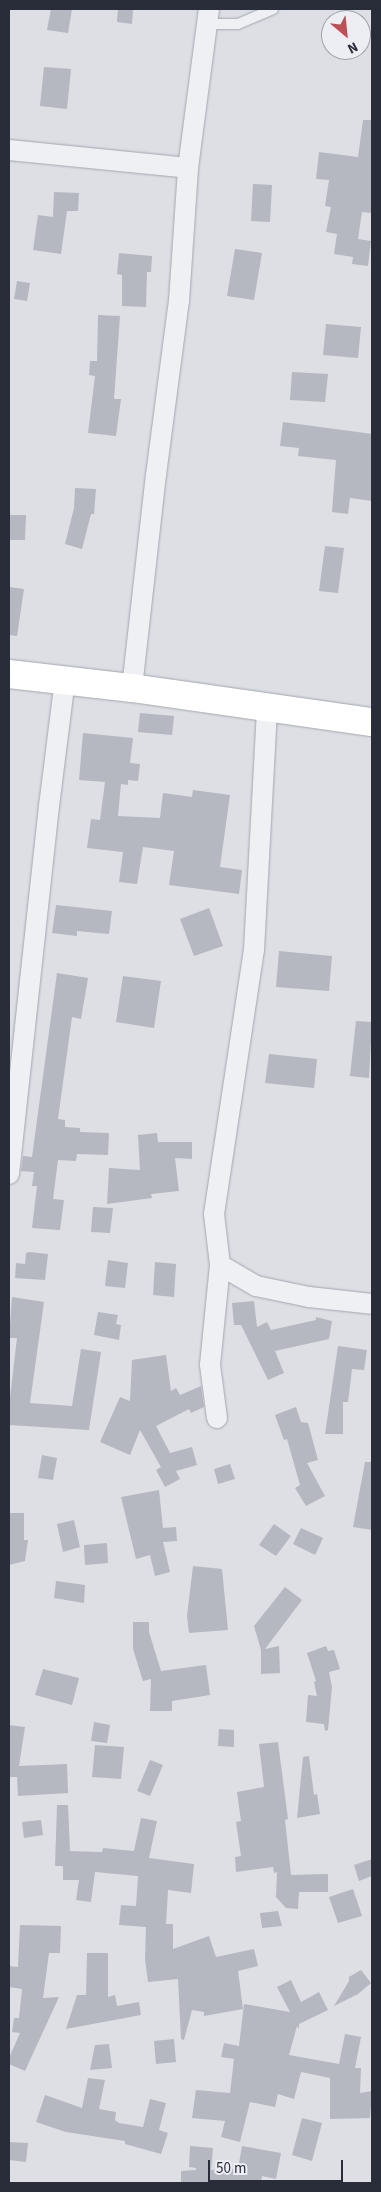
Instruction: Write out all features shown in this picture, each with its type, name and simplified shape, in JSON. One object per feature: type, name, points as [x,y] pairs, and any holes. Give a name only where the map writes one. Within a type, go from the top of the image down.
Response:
[{"type":"main road","points":[[9,674],[65,679],[372,722]]},
{"type":"street","points":[[132,688],[178,301],[188,168],[208,16]]},
{"type":"street","points":[[9,150],[188,168]]},
{"type":"street","points":[[9,1174],[48,806],[65,679]]},
{"type":"street","points":[[217,1418],[210,1364],[220,1265],[214,1214],[254,950],[267,708]]},
{"type":"street","points":[[220,1265],[256,1286],[308,1297],[372,1304]]},
{"type":"lane","points":[[208,16],[238,24],[273,9]]},
{"type":"building","points":[[51,9],[72,9],[68,33],[47,30]]},
{"type":"building","points":[[118,9],[133,9],[132,24],[117,22]]},
{"type":"building","points":[[44,67],[71,69],[67,109],[40,106]]},
{"type":"building","points":[[363,120],[372,120],[372,203],[371,213],[362,212],[358,239],[371,241],[368,266],[352,264],[353,257],[334,254],[337,234],[326,232],[331,207],[325,206],[329,180],[316,179],[319,152],[358,157]]},
{"type":"building","points":[[253,184],[272,185],[270,222],[251,221]]},
{"type":"building","points":[[54,192],[79,193],[78,211],[67,211],[61,254],[33,250],[38,215],[53,217]]},
{"type":"building","points":[[235,249],[262,253],[254,300],[227,296]]},
{"type":"building","points":[[119,253],[152,256],[151,272],[147,272],[146,307],[122,306],[122,275],[117,274]]},
{"type":"building","points":[[17,281],[30,283],[27,301],[14,299]]},
{"type":"building","points":[[98,315],[120,316],[114,399],[121,399],[116,436],[88,433],[95,376],[89,375],[90,361],[97,361]]},
{"type":"building","points":[[326,324],[361,327],[358,358],[323,355]]},
{"type":"building","points":[[292,372],[328,374],[325,402],[290,400]]},
{"type":"building","points":[[283,422],[372,434],[372,501],[350,498],[348,514],[332,512],[336,460],[298,456],[299,448],[280,446]]},
{"type":"building","points":[[75,488],[96,489],[94,514],[91,514],[82,549],[65,544],[74,508]]},
{"type":"building","points":[[9,515],[26,515],[25,540],[9,540]]},
{"type":"building","points":[[325,546],[344,548],[338,593],[319,591]]},
{"type":"building","points":[[9,587],[24,589],[17,636],[9,635]]},
{"type":"building","points":[[140,713],[174,716],[172,735],[138,732]]},
{"type":"building","points":[[83,733],[133,738],[130,763],[140,764],[138,781],[128,780],[128,785],[121,784],[118,816],[160,818],[163,793],[192,797],[193,790],[230,795],[220,867],[242,870],[239,894],[169,885],[174,851],[143,847],[137,884],[119,882],[123,852],[87,848],[91,819],[100,820],[105,782],[79,780]]},
{"type":"building","points":[[56,905],[112,911],[109,934],[77,931],[77,936],[52,933]]},
{"type":"building","points":[[209,908],[223,946],[194,956],[180,919]]},
{"type":"building","points":[[279,951],[332,956],[329,991],[276,987]]},
{"type":"building","points":[[57,973],[88,978],[81,1019],[72,1017],[58,1119],[65,1120],[65,1127],[80,1128],[80,1132],[109,1133],[108,1155],[77,1154],[76,1161],[58,1160],[53,1199],[64,1200],[60,1230],[32,1228],[37,1186],[32,1186],[34,1172],[21,1171],[23,1156],[32,1157]]},
{"type":"building","points":[[123,976],[161,981],[154,1028],[116,1022]]},
{"type":"building","points":[[356,1021],[372,1022],[369,1078],[350,1076]]},
{"type":"building","points":[[269,1054],[317,1059],[314,1088],[265,1083]]},
{"type":"building","points":[[157,1133],[158,1142],[192,1142],[192,1159],[175,1158],[179,1191],[151,1194],[152,1198],[107,1204],[109,1168],[140,1170],[138,1135]]},
{"type":"building","points":[[93,1207],[113,1208],[110,1233],[91,1232]]},
{"type":"building","points":[[26,1253],[48,1254],[45,1280],[15,1278],[16,1263],[25,1264]]},
{"type":"building","points":[[108,1260],[128,1263],[125,1288],[105,1286]]},
{"type":"building","points":[[155,1262],[176,1264],[174,1297],[153,1295]]},
{"type":"building","points":[[12,1297],[44,1302],[30,1403],[72,1406],[81,1349],[101,1352],[89,1430],[9,1425],[9,1406],[17,1338],[9,1338]]},
{"type":"building","points":[[254,1301],[257,1327],[267,1322],[271,1330],[316,1320],[316,1317],[332,1321],[329,1339],[275,1351],[284,1373],[268,1380],[241,1325],[234,1325],[232,1303]]},
{"type":"building","points":[[98,1312],[118,1315],[116,1324],[121,1325],[119,1340],[94,1335]]},
{"type":"building","points":[[338,1346],[367,1350],[364,1370],[352,1369],[348,1402],[343,1402],[343,1434],[325,1434]]},
{"type":"building","points":[[166,1355],[171,1391],[176,1388],[180,1395],[201,1386],[204,1407],[191,1413],[189,1409],[156,1426],[170,1453],[192,1447],[197,1465],[176,1471],[180,1479],[165,1487],[156,1470],[161,1467],[140,1430],[130,1455],[100,1442],[120,1397],[130,1401],[132,1360]]},
{"type":"building","points":[[296,1407],[301,1422],[308,1423],[318,1460],[307,1463],[325,1496],[306,1506],[295,1488],[300,1485],[287,1439],[284,1440],[275,1415]]},
{"type":"building","points":[[42,1455],[57,1458],[53,1480],[38,1478]]},
{"type":"building","points":[[365,1462],[372,1462],[372,1530],[353,1527]]},
{"type":"building","points":[[230,1464],[235,1479],[218,1484],[214,1469]]},
{"type":"building","points":[[159,1490],[163,1528],[176,1527],[177,1541],[163,1542],[170,1572],[155,1576],[150,1555],[136,1559],[121,1497]]},
{"type":"building","points":[[9,1513],[24,1513],[24,1540],[28,1540],[25,1561],[9,1565]]},
{"type":"building","points":[[74,1520],[80,1547],[63,1552],[57,1524]]},
{"type":"building","points":[[274,1524],[291,1536],[276,1556],[259,1545]]},
{"type":"building","points":[[301,1528],[323,1538],[315,1555],[293,1544]]},
{"type":"building","points":[[107,1543],[108,1563],[85,1565],[84,1545]]},
{"type":"building","points":[[193,1566],[222,1569],[228,1630],[189,1633],[187,1616]]},
{"type":"building","points":[[56,1581],[85,1585],[84,1603],[54,1598]]},
{"type":"building","points":[[285,1587],[302,1600],[265,1649],[279,1646],[280,1673],[261,1674],[261,1650],[254,1626]]},
{"type":"building","points":[[133,1622],[149,1622],[149,1632],[161,1671],[206,1665],[210,1695],[172,1701],[172,1711],[150,1711],[151,1679],[143,1681],[133,1649]]},
{"type":"building","points":[[326,1646],[328,1651],[334,1650],[340,1669],[329,1672],[332,1687],[328,1730],[325,1731],[324,1724],[306,1722],[308,1695],[317,1696],[314,1682],[316,1681],[307,1653]]},
{"type":"building","points":[[43,1669],[79,1678],[72,1705],[35,1695]]},
{"type":"building","points":[[94,1722],[110,1725],[107,1743],[91,1741]]},
{"type":"building","points":[[9,1725],[25,1727],[19,1766],[67,1764],[68,1793],[18,1796],[17,1777],[9,1777]]},
{"type":"building","points":[[219,1729],[234,1730],[234,1747],[218,1746]]},
{"type":"building","points":[[278,1742],[288,1819],[285,1820],[291,1875],[328,1874],[328,1892],[299,1892],[298,1909],[286,1908],[276,1897],[277,1872],[274,1873],[273,1867],[236,1872],[235,1857],[241,1856],[236,1822],[241,1821],[237,1792],[264,1787],[259,1744]]},
{"type":"building","points":[[95,1745],[124,1747],[121,1779],[92,1777]]},
{"type":"building","points":[[309,1756],[314,1795],[317,1794],[320,1814],[297,1818],[303,1757]]},
{"type":"building","points":[[150,1760],[163,1765],[150,1796],[137,1791]]},
{"type":"building","points":[[57,1805],[68,1805],[70,1851],[102,1852],[103,1848],[134,1851],[141,1818],[157,1821],[149,1858],[194,1864],[191,1893],[168,1890],[166,1924],[173,1924],[173,1949],[209,1936],[216,1957],[254,1949],[258,1966],[238,1971],[243,2009],[204,2016],[204,2012],[192,2010],[184,2040],[181,2039],[178,1979],[148,1982],[145,1959],[146,1927],[119,1925],[121,1905],[136,1906],[138,1876],[95,1872],[91,1902],[76,1900],[79,1880],[63,1880],[63,1866],[55,1866]]},
{"type":"building","points":[[41,1820],[43,1835],[24,1838],[22,1822]]},
{"type":"building","points":[[372,1859],[372,1876],[359,1881],[354,1865]]},
{"type":"building","points":[[353,1889],[362,1916],[338,1923],[329,1897]]},
{"type":"building","points":[[278,1911],[282,1926],[262,1928],[260,1913]]},
{"type":"building","points":[[20,1925],[61,1926],[60,1953],[49,1953],[43,1998],[59,1997],[25,2071],[9,2064],[9,2058],[20,2033],[12,2032],[14,2018],[19,2018],[22,1989],[9,1987],[9,1966],[18,1967]]},
{"type":"building","points":[[87,1953],[108,1953],[108,1997],[115,1995],[117,2006],[139,2002],[141,2015],[66,2029],[77,1995],[86,1995]]},
{"type":"building","points":[[361,1970],[371,1983],[358,1994],[334,2006],[349,1981],[349,1977]]},
{"type":"building","points":[[291,1980],[301,2002],[319,1992],[328,2010],[299,2024],[299,2029],[297,2026],[289,2055],[339,2064],[345,2034],[361,2037],[355,2068],[361,2068],[360,2093],[372,2091],[370,2118],[330,2119],[330,2078],[301,2072],[294,2099],[278,2094],[275,2107],[250,2102],[240,2142],[221,2137],[225,2121],[192,2118],[196,2090],[230,2093],[234,2059],[221,2057],[224,2043],[239,2046],[244,2004],[290,2012],[277,1987]]},
{"type":"building","points":[[174,2039],[176,2062],[156,2064],[154,2041]]},
{"type":"building","points":[[109,2044],[112,2068],[90,2070],[95,2045]]},
{"type":"building","points":[[88,2078],[105,2080],[99,2109],[116,2112],[115,2120],[119,2123],[143,2127],[150,2099],[166,2103],[159,2130],[168,2133],[161,2154],[125,2144],[125,2141],[66,2132],[36,2122],[45,2095],[82,2108]]},
{"type":"building","points":[[302,2118],[322,2123],[312,2161],[292,2155]]},
{"type":"building","points":[[9,2142],[28,2143],[26,2162],[9,2160]]},
{"type":"building","points":[[190,2146],[213,2148],[211,2170],[238,2169],[242,2146],[281,2153],[276,2179],[262,2176],[261,2183],[181,2183],[181,2171],[196,2170],[196,2168],[189,2167]]}]
